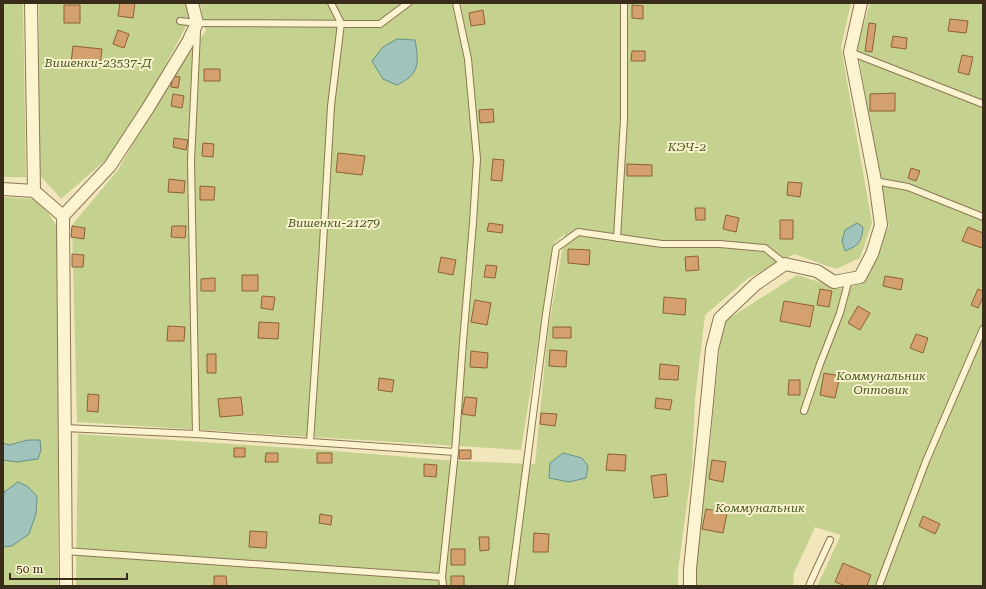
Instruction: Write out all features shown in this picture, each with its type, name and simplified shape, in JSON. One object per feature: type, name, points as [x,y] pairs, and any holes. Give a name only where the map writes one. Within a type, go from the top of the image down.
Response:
[{"type":"street","points":[[31,3],[34,191]]},
{"type":"street","points":[[66,586],[63,216],[110,166],[188,42],[197,24],[192,3]]},
{"type":"street","points":[[690,586],[690,569],[712,349],[720,318],[756,284],[785,264],[817,271],[834,282],[860,277],[872,254],[882,225],[850,52],[861,3]]},
{"type":"street","points":[[3,189],[34,191],[63,216]]},
{"type":"lane","points":[[310,442],[331,106],[341,24],[331,3]]},
{"type":"lane","points":[[180,21],[197,24],[380,24],[408,3]]},
{"type":"lane","points":[[444,586],[442,577],[455,452],[477,159],[468,59],[456,3]]},
{"type":"lane","points":[[617,238],[624,119],[624,3]]},
{"type":"lane","points":[[196,434],[191,161],[197,24]]},
{"type":"lane","points":[[850,52],[983,104]]},
{"type":"lane","points":[[875,181],[908,187],[983,217]]},
{"type":"lane","points":[[511,586],[546,314],[556,248],[578,232],[662,244],[720,244],[765,248],[785,264]]},
{"type":"lane","points":[[804,412],[820,364],[840,313],[850,279]]},
{"type":"lane","points":[[879,586],[926,461],[983,329]]},
{"type":"lane","points":[[64,428],[196,434],[455,452]]},
{"type":"lane","points":[[809,586],[830,540]]},
{"type":"lane","points":[[65,551],[442,577]]},
{"type":"green space","points":[[3,3],[23,3],[26,177],[3,177]]},
{"type":"green space","name":"Вишенки-23537-Д","points":[[39,3],[186,3],[190,19],[152,90],[107,159],[61,199],[38,173]]},
{"type":"green space","points":[[200,3],[851,3],[841,47],[872,223],[860,258],[836,269],[794,254],[747,279],[705,315],[695,399],[692,467],[678,571],[678,586],[76,586],[78,434],[310,449],[457,461],[535,464],[548,330],[565,234],[554,243],[521,450],[77,422],[72,225],[118,170],[167,83],[206,31]]},
{"type":"green space","name":"Коммунальник Оптовик","points":[[870,3],[983,3],[983,586],[817,586],[841,535],[815,527],[794,573],[793,586],[696,586],[696,550],[710,444],[722,323],[797,275],[842,289],[863,283],[889,226],[857,46]]},
{"type":"green space","points":[[3,197],[34,199],[48,213],[58,227],[58,586],[3,586]]},
{"type":"water","points":[[397,39],[415,40],[417,61],[414,72],[410,77],[397,85],[383,79],[372,61],[383,47]]},
{"type":"water","points":[[857,223],[863,227],[862,236],[856,245],[845,251],[842,241],[845,230]]},
{"type":"water","points":[[28,440],[40,440],[41,450],[38,459],[17,462],[3,460],[3,443],[9,445]]},
{"type":"water","points":[[563,453],[582,458],[588,466],[586,478],[569,482],[549,478],[550,463]]},
{"type":"water","points":[[18,482],[27,486],[37,496],[36,514],[29,534],[12,546],[3,547],[4,492]]},
{"type":"building","points":[[120,3],[135,3],[133,18],[118,16]]},
{"type":"building","points":[[64,5],[80,5],[80,23],[64,23]]},
{"type":"building","points":[[632,5],[643,6],[643,19],[632,18]]},
{"type":"building","points":[[483,10],[485,24],[471,26],[469,13]]},
{"type":"building","points":[[950,19],[968,21],[966,33],[948,31]]},
{"type":"building","points":[[869,23],[876,24],[872,52],[865,51]]},
{"type":"building","points":[[118,30],[129,34],[124,48],[113,44]]},
{"type":"building","points":[[893,36],[907,38],[906,49],[891,47]]},
{"type":"building","points":[[73,46],[102,49],[100,65],[71,63]]},
{"type":"building","points":[[632,51],[645,51],[645,61],[631,61]]},
{"type":"building","points":[[962,55],[973,57],[969,75],[958,72]]},
{"type":"building","points":[[204,69],[220,69],[220,81],[204,81]]},
{"type":"building","points":[[173,76],[180,77],[178,88],[171,87]]},
{"type":"building","points":[[895,93],[895,111],[870,111],[870,94]]},
{"type":"building","points":[[173,94],[184,96],[182,108],[171,106]]},
{"type":"building","points":[[493,109],[494,122],[480,123],[479,110]]},
{"type":"building","points":[[174,138],[188,140],[186,150],[173,147]]},
{"type":"building","points":[[203,143],[214,144],[213,157],[202,156]]},
{"type":"building","points":[[338,153],[365,156],[362,175],[336,172]]},
{"type":"building","points":[[493,159],[504,160],[502,181],[491,180]]},
{"type":"building","points":[[627,164],[652,165],[652,176],[627,176]]},
{"type":"building","points":[[911,168],[920,171],[916,181],[908,178]]},
{"type":"building","points":[[169,179],[185,181],[184,193],[168,192]]},
{"type":"building","points":[[788,182],[802,183],[800,197],[787,195]]},
{"type":"building","points":[[200,186],[215,187],[214,200],[200,200]]},
{"type":"building","points":[[695,208],[705,208],[705,220],[696,220]]},
{"type":"building","points":[[726,215],[739,218],[736,232],[723,229]]},
{"type":"building","points":[[780,220],[793,220],[793,239],[780,239]]},
{"type":"building","points":[[489,223],[503,225],[502,233],[487,231]]},
{"type":"building","points":[[72,226],[85,228],[84,239],[71,237]]},
{"type":"building","points":[[172,226],[186,226],[185,238],[171,237]]},
{"type":"building","points":[[968,227],[983,233],[982,248],[962,241]]},
{"type":"building","points":[[568,249],[590,250],[589,265],[568,263]]},
{"type":"building","points":[[72,254],[84,255],[83,267],[72,267]]},
{"type":"building","points":[[698,256],[699,270],[686,271],[685,257]]},
{"type":"building","points":[[441,257],[456,260],[453,275],[438,272]]},
{"type":"building","points":[[486,265],[497,266],[495,278],[484,277]]},
{"type":"building","points":[[242,275],[258,275],[258,291],[242,291]]},
{"type":"building","points":[[885,276],[903,279],[901,290],[883,286]]},
{"type":"building","points":[[215,278],[215,291],[201,291],[201,279]]},
{"type":"building","points":[[820,289],[832,291],[829,307],[817,305]]},
{"type":"building","points":[[978,289],[983,291],[983,297],[978,308],[971,305]]},
{"type":"building","points":[[262,296],[275,297],[273,310],[261,308]]},
{"type":"building","points":[[664,297],[686,299],[685,315],[663,313]]},
{"type":"building","points":[[475,300],[491,303],[487,325],[471,322]]},
{"type":"building","points":[[784,301],[814,306],[810,327],[780,321]]},
{"type":"building","points":[[858,306],[870,313],[860,330],[848,323]]},
{"type":"building","points":[[259,322],[279,323],[278,339],[258,338]]},
{"type":"building","points":[[168,326],[185,327],[184,341],[167,341]]},
{"type":"building","points":[[553,327],[571,327],[571,338],[553,338]]},
{"type":"building","points":[[916,334],[928,338],[923,353],[910,348]]},
{"type":"building","points":[[550,350],[567,351],[566,367],[549,366]]},
{"type":"building","points":[[471,351],[488,353],[487,368],[470,367]]},
{"type":"building","points":[[207,354],[216,354],[216,373],[207,373]]},
{"type":"building","points":[[660,364],[679,366],[678,380],[659,379]]},
{"type":"building","points":[[824,373],[840,376],[835,398],[820,395]]},
{"type":"building","points":[[379,378],[394,380],[392,392],[378,390]]},
{"type":"building","points":[[789,380],[800,380],[800,395],[788,395]]},
{"type":"building","points":[[88,394],[99,395],[98,412],[87,411]]},
{"type":"building","points":[[241,397],[243,415],[220,417],[218,399]]},
{"type":"building","points":[[465,397],[477,398],[475,416],[462,414]]},
{"type":"building","points":[[656,398],[672,400],[670,410],[655,408]]},
{"type":"building","points":[[541,413],[557,414],[555,426],[540,424]]},
{"type":"building","points":[[234,448],[245,448],[245,457],[234,457]]},
{"type":"building","points":[[459,450],[471,450],[471,459],[459,459]]},
{"type":"building","points":[[266,453],[278,453],[278,462],[265,462]]},
{"type":"building","points":[[317,453],[332,453],[332,463],[317,463]]},
{"type":"building","points":[[608,454],[626,455],[625,471],[606,470]]},
{"type":"building","points":[[712,460],[726,462],[723,482],[709,479]]},
{"type":"building","points":[[424,464],[437,465],[436,477],[424,476]]},
{"type":"building","points":[[666,474],[668,496],[654,498],[651,476]]},
{"type":"building","points":[[706,509],[727,513],[723,533],[702,529]]},
{"type":"building","points":[[320,514],[332,516],[331,525],[319,523]]},
{"type":"building","points":[[923,516],[940,524],[935,534],[919,526]]},
{"type":"building","points":[[250,531],[267,532],[266,548],[249,547]]},
{"type":"building","points":[[534,533],[549,534],[548,552],[533,552]]},
{"type":"building","points":[[479,537],[489,537],[489,550],[480,551]]},
{"type":"building","points":[[451,549],[465,549],[465,565],[451,565]]},
{"type":"building","points":[[843,563],[871,575],[867,586],[846,586],[835,582]]},
{"type":"building","points":[[214,576],[226,576],[227,586],[214,586]]},
{"type":"building","points":[[451,576],[464,576],[464,586],[451,586]]},
{"type":"park label","name":"КЭЧ-2","points":[[687,147]]},
{"type":"park label","name":"Вишенки-21279","points":[[334,223]]},
{"type":"park label","name":"Коммунальник","points":[[760,508]]}]
